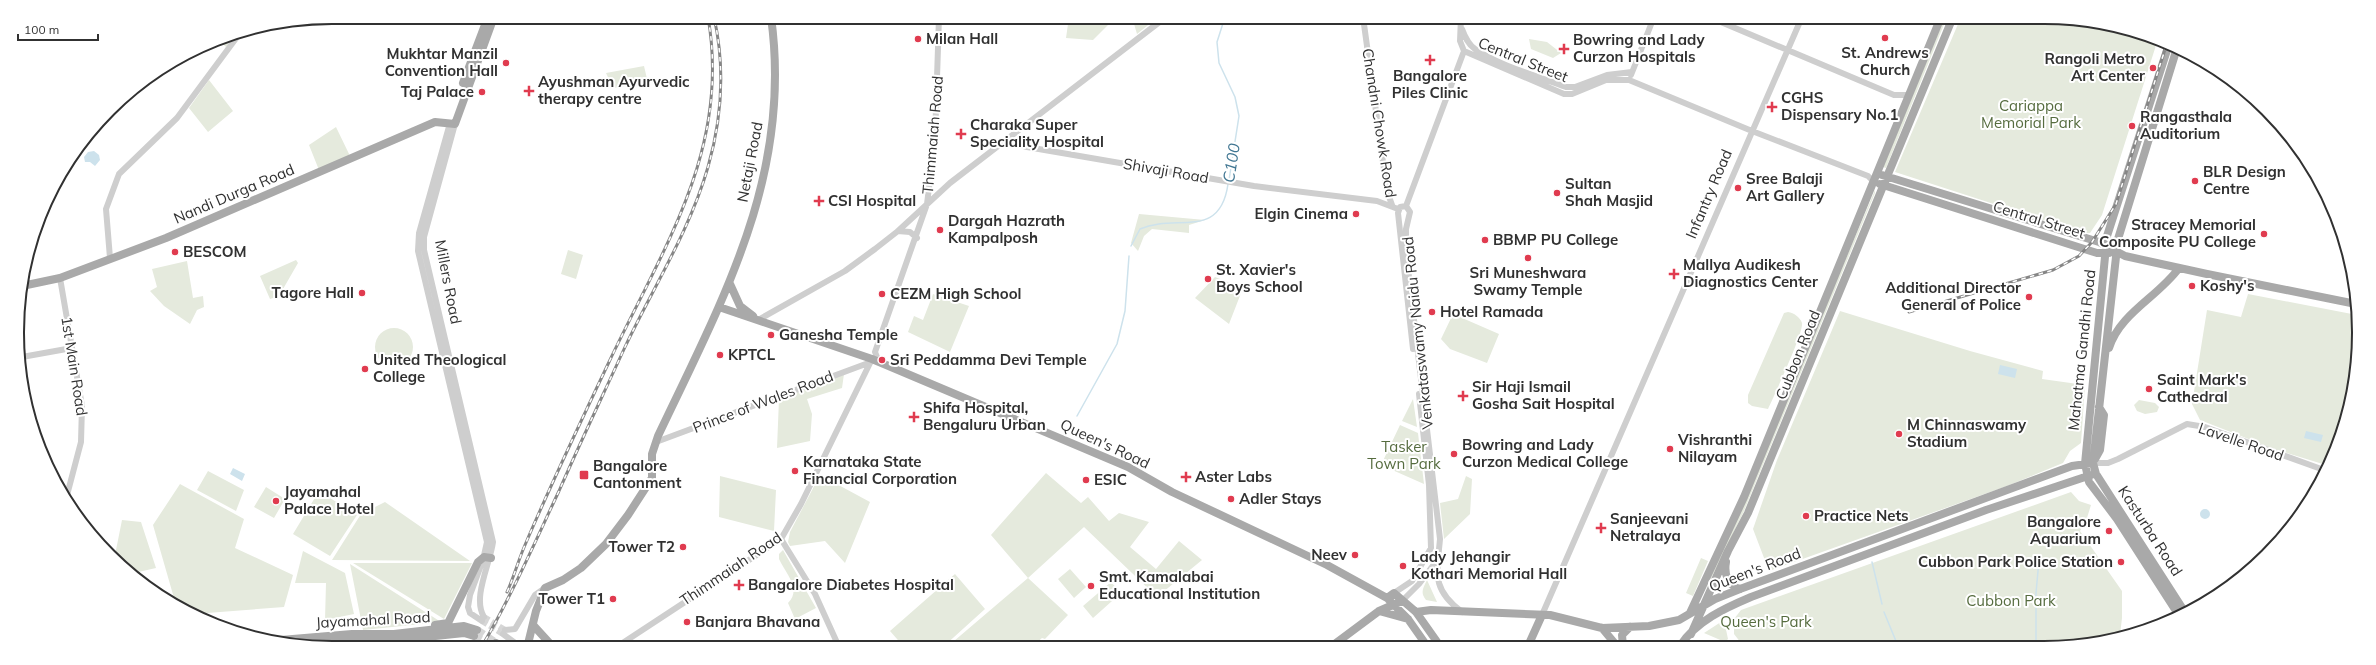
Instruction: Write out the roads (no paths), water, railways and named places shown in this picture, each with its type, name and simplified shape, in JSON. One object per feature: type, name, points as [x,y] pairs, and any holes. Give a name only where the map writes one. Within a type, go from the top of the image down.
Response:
[{"type":"main road","name":"Millers Road","points":[[452,124],[486,24]]},
{"type":"main road","name":"Millers Road","points":[[452,124],[491,24]]},
{"type":"main road","name":"Netaji Road","points":[[545,588],[563,580],[581,568],[606,544],[628,515],[652,478],[652,454],[656,442],[730,284],[748,238],[768,157],[776,90],[771,24]]},
{"type":"main road","name":"Cubbon Road","points":[[1690,613],[1744,497],[1873,177],[1938,24]]},
{"type":"main road","name":"Cubbon Road","points":[[1691,634],[1728,551],[1748,513],[1950,24]]},
{"type":"main road","name":"Mahatma Gandhi Road","points":[[2089,464],[2107,236],[2167,50]]},
{"type":"main road","name":"Mahatma Gandhi Road","points":[[2087,476],[2099,406],[2119,234],[2175,54]]},
{"type":"main road","name":"Nandi Durga Road","points":[[28,285],[60,278],[166,238],[435,122],[452,124]]},
{"type":"main road","name":"Central Street","points":[[1873,177],[1887,176],[1997,209],[2116,253],[2179,268],[2350,303]]},
{"type":"main road","name":"Central Street","points":[[1873,177],[1884,185],[1993,221],[2097,253],[2106,249]]},
{"type":"main road","points":[[1993,221],[1997,209]]},
{"type":"main road","points":[[2104,361],[2117,330],[2179,268]]},
{"type":"main road","name":"Queen's Road","points":[[730,284],[740,306],[758,320]]},
{"type":"main road","name":"Queen's Road","points":[[719,307],[874,361],[1128,467],[1172,492],[1327,565],[1389,596],[1399,603]]},
{"type":"main road","name":"Queen's Road","points":[[1416,612],[1542,615],[1568,619],[1602,628],[1661,624],[1679,620],[1705,605],[1740,589],[2065,469],[2089,464]]},
{"type":"main road","name":"Kasturba Road","points":[[2089,464],[2182,608]]},
{"type":"main road","name":"Queen's Road","points":[[1722,609],[1809,574],[1986,510],[2096,474]]},
{"type":"main road","name":"Kasturba Road","points":[[2087,476],[2177,611]]},
{"type":"main road","points":[[1728,551],[1725,567],[1727,579],[1731,586],[1740,589]]},
{"type":"main road","points":[[362,633],[448,622],[478,562],[487,558]]},
{"type":"main road","points":[[529,641],[532,625],[545,588]]},
{"type":"main road","points":[[1379,611],[1389,596]]},
{"type":"main road","points":[[1399,603],[1423,641]]},
{"type":"main road","points":[[1339,641],[1379,611],[1399,603],[1416,612],[1436,641]]},
{"type":"main road","name":"Cubbon Road","points":[[1685,641],[1722,609]]},
{"type":"main road","points":[[1379,611],[1408,619]]},
{"type":"main road","points":[[1408,619],[1416,612]]},
{"type":"main road","name":"Infantry Road","points":[[1530,641],[1542,615]]},
{"type":"main road","points":[[532,625],[547,641]]},
{"type":"main road","name":"Jayamahal Road","points":[[297,639],[362,633],[379,635],[453,629],[464,626],[476,633],[388,641]]},
{"type":"main road","points":[[1622,641],[1622,636],[1630,627]]},
{"type":"main road","points":[[1602,628],[1613,641]]},
{"type":"main road","name":"Jayamahal Road","points":[[353,641],[370,641]]},
{"type":"street","name":"Thimmaiah Road","points":[[626,641],[781,539],[802,504],[874,361],[875,352],[917,238],[927,204],[935,139],[938,24]]},
{"type":"street","points":[[758,320],[845,271],[898,231],[927,204],[1005,141],[1157,24]]},
{"type":"street","name":"Chandni Chowk Road","points":[[1364,24],[1387,191],[1392,205]]},
{"type":"street","points":[[1629,80],[1651,24]]},
{"type":"street","points":[[1725,24],[1787,51],[1894,94],[1908,95]]},
{"type":"street","name":"Infantry Road","points":[[1542,615],[1799,24]]},
{"type":"street","name":"Central Street","points":[[1460,26],[1460,41],[1464,51],[1564,94],[1572,94],[1606,80],[1629,80],[1752,131],[1873,177]]},
{"type":"street","name":"Central Street","points":[[1460,26],[1466,39],[1475,49],[1497,60],[1566,87],[1575,87],[1607,75],[1632,72]]},
{"type":"street","points":[[110,258],[106,209],[119,174],[177,118],[234,40]]},
{"type":"street","points":[[1406,206],[1410,212],[1407,218],[1399,217],[1398,209],[1406,206],[1464,51]]},
{"type":"street","name":"Millers Road","points":[[452,124],[424,237],[424,250],[436,315],[487,542],[487,558]]},
{"type":"street","name":"Shivaji Road","points":[[1005,141],[1028,147],[1230,182],[1392,205],[1398,209]]},
{"type":"street","name":"Venkataswamy Naidu Road","points":[[1389,596],[1412,581],[1431,548],[1432,537],[1429,485],[1401,254],[1399,217]]},
{"type":"street","name":"Venkataswamy Naidu Road","points":[[1407,218],[1406,252],[1432,461],[1440,539],[1436,574],[1439,588],[1452,604],[1462,612]]},
{"type":"street","points":[[898,231],[910,232],[917,238]]},
{"type":"street","name":"1st Main Road","points":[[60,278],[82,406],[81,442],[68,492]]},
{"type":"street","points":[[25,356],[72,348]]},
{"type":"street","name":"Prince of Wales Road","points":[[656,442],[874,361]]},
{"type":"street","name":"Lavelle Road","points":[[2089,464],[2108,463],[2118,459],[2187,424],[2205,427],[2320,469]]},
{"type":"street","points":[[781,539],[815,594],[836,641]]},
{"type":"street","points":[[487,558],[481,590],[480,607],[483,619],[470,613],[468,607],[474,582],[487,558]]},
{"type":"street","points":[[1399,603],[1419,584],[1439,558]]},
{"type":"street","points":[[514,641],[504,632],[516,629],[535,595],[545,588]]},
{"type":"water","points":[[94,151],[99,155],[100,160],[95,166],[90,162],[85,162],[84,157],[88,152]]},
{"type":"water","points":[[2000,365],[2017,369],[2015,378],[1998,374]]},
{"type":"water","points":[[2306,431],[2323,435],[2321,442],[2304,438]]},
{"type":"water","points":[[233,468],[245,474],[242,481],[230,474]]},
{"type":"water","points":[[2203,509],[2207,509],[2209,510],[2209,518],[2203,519],[2200,516],[2200,512]]},
{"type":"waterway","name":"C100","points":[[1223,24],[1217,42],[1219,63],[1235,97],[1239,116],[1229,180]]},
{"type":"waterway","name":"C100","points":[[1131,246],[1140,229],[1168,223],[1194,222],[1206,219],[1216,213],[1223,202],[1228,184]]},
{"type":"waterway","name":"C100","points":[[1077,416],[1117,344],[1125,311],[1129,256]]},
{"type":"waterway","points":[[2036,641],[2036,593],[2039,560]]},
{"type":"waterway","points":[[1872,562],[1882,604]]},
{"type":"waterway","points":[[1884,612],[1896,641]]},
{"type":"tunnel","points":[[484,617],[505,630]]},
{"type":"tunnel","points":[[482,621],[503,634]]},
{"type":"tunnel","points":[[477,630],[493,641]]},
{"type":"tunnel","points":[[474,636],[483,641]]},
{"type":"railway","points":[[507,592],[520,557],[555,476],[670,238],[687,196],[701,154],[710,111],[713,65],[709,24]]},
{"type":"railway","points":[[485,641],[522,570],[625,347],[681,236],[700,190],[713,148],[719,111],[721,73],[720,54],[715,24]]},
{"type":"railway","points":[[1909,312],[2053,270],[2079,256],[2092,242],[2116,204],[2165,49]]},
{"type":"place","name":"St. Andrews Church","points":[[1885,38]]},
{"type":"place","name":"Milan Hall","points":[[918,39]]},
{"type":"place","name":"Bowring and Lady Curzon Hospitals","points":[[1564,49]]},
{"type":"place","name":"Bangalore Piles Clinic","points":[[1430,60]]},
{"type":"place","name":"Mukhtar Manzil Convention Hall","points":[[506,63]]},
{"type":"place","name":"Rangoli Metro Art Center","points":[[2153,68]]},
{"type":"place","name":"Ayushman Ayurvedic therapy centre","points":[[529,91]]},
{"type":"place","name":"Taj Palace","points":[[482,92]]},
{"type":"place","name":"CGHS Dispensary No.1","points":[[1772,107]]},
{"type":"place","name":"Rangasthala Auditorium","points":[[2132,126]]},
{"type":"place","name":"Charaka Super Speciality Hospital","points":[[961,134]]},
{"type":"place","name":"BLR Design Centre","points":[[2195,181]]},
{"type":"place","name":"Sree Balaji Art Gallery","points":[[1738,188]]},
{"type":"place","name":"Sultan Shah Masjid","points":[[1557,193]]},
{"type":"place","name":"CSI Hospital","points":[[819,201]]},
{"type":"place","name":"Elgin Cinema","points":[[1356,214]]},
{"type":"place","name":"Dargah Hazrath Kampalposh","points":[[940,230]]},
{"type":"place","name":"Stracey Memorial Composite PU College","points":[[2264,234]]},
{"type":"place","name":"BBMP PU College","points":[[1485,240]]},
{"type":"place","name":"BESCOM","points":[[175,252]]},
{"type":"place","name":"Sri Muneshwara Swamy Temple","points":[[1528,258]]},
{"type":"place","name":"Mallya Audikesh Diagnostics Center","points":[[1674,274]]},
{"type":"place","name":"St. Xavier's Boys School","points":[[1208,279]]},
{"type":"place","name":"Koshy's","points":[[2192,286]]},
{"type":"place","name":"Tagore Hall","points":[[362,293]]},
{"type":"place","name":"CEZM High School","points":[[882,294]]},
{"type":"place","name":"Additional Director General of Police","points":[[2029,297]]},
{"type":"place","name":"Hotel Ramada","points":[[1432,312]]},
{"type":"place","name":"Ganesha Temple","points":[[771,335]]},
{"type":"place","name":"KPTCL","points":[[720,355]]},
{"type":"place","name":"Sri Peddamma Devi Temple","points":[[882,360]]},
{"type":"place","name":"United Theological College","points":[[365,369]]},
{"type":"place","name":"Saint Mark's Cathedral","points":[[2149,389]]},
{"type":"place","name":"Sir Haji Ismail Gosha Sait Hospital","points":[[1463,396]]},
{"type":"place","name":"Shifa Hospital, Bengaluru Urban","points":[[914,417]]},
{"type":"place","name":"M Chinnaswamy Stadium","points":[[1899,434]]},
{"type":"place","name":"Vishranthi Nilayam","points":[[1670,449]]},
{"type":"place","name":"Bowring and Lady Curzon Medical College","points":[[1454,454]]},
{"type":"place","name":"Karnataka State Financial Corporation","points":[[795,471]]},
{"type":"place","name":"Bangalore Cantonment","points":[[584,475]]},
{"type":"place","name":"Aster Labs","points":[[1186,477]]},
{"type":"place","name":"ESIC","points":[[1086,480]]},
{"type":"place","name":"Adler Stays","points":[[1231,499]]},
{"type":"place","name":"Jayamahal Palace Hotel","points":[[276,501]]},
{"type":"place","name":"Practice Nets","points":[[1806,516]]},
{"type":"place","name":"Sanjeevani Netralaya","points":[[1601,528]]},
{"type":"place","name":"Bangalore Aquarium","points":[[2109,531]]},
{"type":"place","name":"Tower T2","points":[[683,547]]},
{"type":"place","name":"Neev","points":[[1355,555]]},
{"type":"place","name":"Cubbon Park Police Station","points":[[2121,562]]},
{"type":"place","name":"Lady Jehangir Kothari Memorial Hall","points":[[1403,566]]},
{"type":"place","name":"Bangalore Diabetes Hospital","points":[[739,585]]},
{"type":"place","name":"Smt. Kamalabai Educational Institution","points":[[1091,586]]},
{"type":"place","name":"Tower T1","points":[[613,599]]},
{"type":"place","name":"Banjara Bhavana","points":[[687,622]]},
{"type":"park label","name":"Cariappa Memorial Park","points":[[2031,114]]},
{"type":"park label","name":"Tasker Town Park","points":[[1404,456]]},
{"type":"park label","name":"Cubbon Park","points":[[2011,601]]},
{"type":"park label","name":"Queen's Park","points":[[1766,622]]}]
